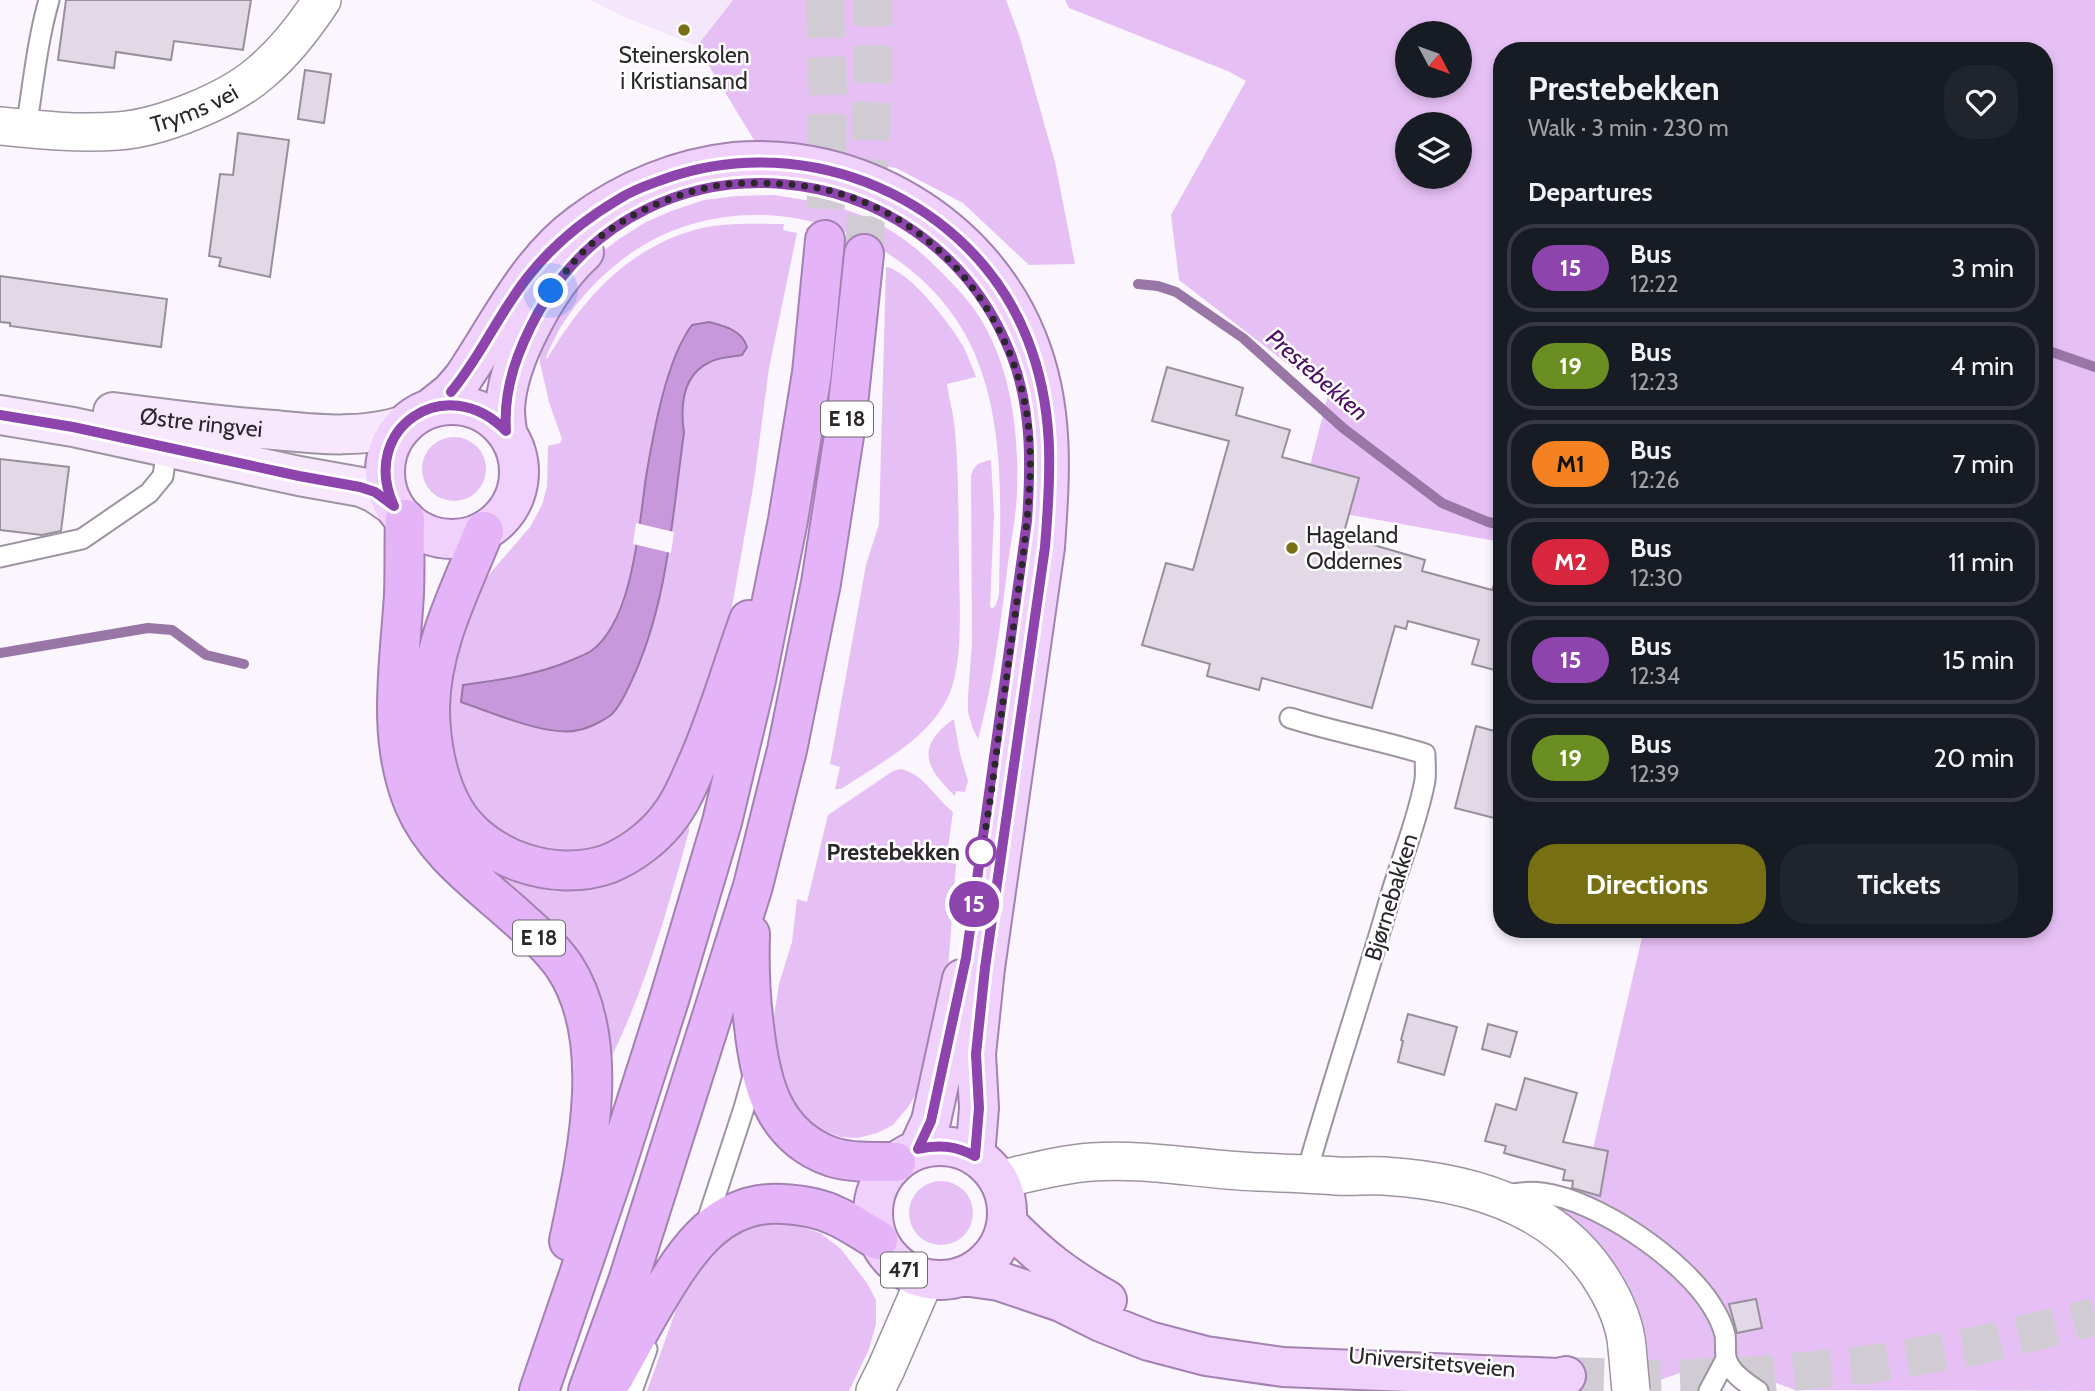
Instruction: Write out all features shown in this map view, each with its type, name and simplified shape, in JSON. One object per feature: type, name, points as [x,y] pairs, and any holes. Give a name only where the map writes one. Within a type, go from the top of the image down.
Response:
[{"type":"highway","name":"E 18","points":[[538,1391],[614,1172],[722,822],[756,680],[788,520],[812,373],[825,240]]},
{"type":"highway","name":"E 18","points":[[588,1391],[628,1281],[753,886],[787,750],[821,583],[846,423],[864,254]]},
{"type":"highway","name":"E 18","points":[[400,512],[404,592],[396,703],[398,744],[413,802],[423,823],[460,868],[551,949],[566,968],[584,1012],[589,1035],[593,1088],[589,1132],[538,1391]]},
{"type":"highway","name":"E 18","points":[[484,531],[437,648],[430,708],[436,763],[443,789],[455,812],[469,830],[490,847],[516,861],[544,868],[570,870],[589,869],[628,854],[647,841],[680,803],[708,740],[757,598],[788,520]]},
{"type":"highway","name":"E 18","points":[[753,886],[750,983],[757,1059],[764,1085],[783,1123],[796,1137],[832,1157],[863,1161],[907,1156]]},
{"type":"highway","points":[[607,1391],[675,1270],[702,1235],[729,1214],[754,1205],[775,1203],[811,1207],[836,1216],[878,1240]]},
{"type":"main road","points":[[484,531],[472,536],[449,539],[425,533],[400,512],[388,493],[385,479],[385,465],[394,438],[416,417],[451,392],[463,378],[529,275],[562,239],[621,197],[688,171],[724,164],[760,161],[831,170],[855,177],[899,197],[929,216],[957,238],[989,274],[1027,336],[1035,359],[1046,405],[1050,467],[1045,547],[985,968],[976,1054],[979,1108],[987,1168]]},
{"type":"main road","name":"471","points":[[484,531],[506,512],[514,500],[518,486],[519,457],[506,431],[505,408],[512,372],[529,330],[551,291],[578,257],[632,216],[672,198],[715,186],[760,183],[795,185],[848,196],[888,215],[926,239],[973,286],[997,324],[1015,365],[1026,408],[1030,475],[1027,521],[966,958],[931,1121],[907,1156],[885,1174],[873,1206],[873,1223],[878,1240],[886,1254],[897,1265],[910,1274],[925,1279],[944,1280],[963,1276],[979,1268],[992,1256],[1007,1223]]},
{"type":"main road","name":"Østre ringvei","points":[[0,395],[170,433],[299,476],[360,487],[375,492],[400,512]]},
{"type":"main road","points":[[416,417],[447,404],[464,405],[487,414],[506,431]]},
{"type":"main road","name":"Østre ringvei","points":[[0,415],[73,427],[170,433],[330,436],[370,434],[416,417]]},
{"type":"main road","points":[[907,1156],[942,1146],[965,1150],[987,1168],[1004,1194],[1007,1223]]},
{"type":"main road","name":"Universitetsveien","points":[[963,1276],[999,1281],[1061,1302],[1149,1341],[1206,1356],[1283,1367],[1558,1378],[1566,1376],[1297,1349],[1218,1338],[1162,1324],[1115,1305],[1075,1282],[1040,1256],[1007,1223]]},
{"type":"street","name":"Tryms vei","points":[[13,127],[65,132],[120,131],[168,120],[219,99],[259,74],[293,39],[322,0]]},
{"type":"street","points":[[987,1168],[1145,1162],[1231,1171],[1384,1176],[1429,1181],[1497,1196],[1530,1211],[1559,1231],[1587,1257],[1609,1291],[1627,1337],[1631,1391]]},
{"type":"street","points":[[875,1391],[925,1279]]},
{"type":"lane","name":"Tryms vei","points":[[13,127],[37,67],[41,27],[49,0]]},
{"type":"lane","points":[[0,557],[82,539],[149,493],[163,476],[170,433]]},
{"type":"lane","name":"Bjørnebakken","points":[[1290,718],[1425,754],[1425,779],[1416,814],[1378,943],[1344,1044],[1308,1174]]},
{"type":"lane","points":[[702,1235],[744,1108],[757,1059]]},
{"type":"lane","points":[[1497,1196],[1519,1192],[1542,1193],[1573,1200],[1602,1213],[1667,1256],[1694,1280],[1713,1307],[1724,1335],[1726,1359],[1742,1381],[1758,1391]]},
{"type":"lane","points":[[632,1391],[675,1270]]},
{"type":"lane","points":[[1709,1391],[1726,1359]]},
{"type":"shaded area","name":"Steinerskolen i Kristiansand","points":[[591,0],[733,0],[697,46],[620,15]]},
{"type":"shaded area","points":[[733,0],[1006,0],[1020,38],[1055,162],[1075,264],[1029,265],[963,203],[896,168],[757,145],[697,46]]},
{"type":"shaded area","points":[[1065,0],[2095,0],[2095,1391],[1795,1390],[1717,1360],[1640,1387],[1623,1348],[1547,1223],[1584,1187],[1642,938],[2053,938],[2053,42],[1493,42],[1493,541],[1312,508],[1291,540],[1328,395],[1179,280],[1171,215],[1246,81],[1230,72],[1069,8]]},
{"type":"shaded area","points":[[774,195],[837,207],[872,220],[896,234],[929,260],[979,316],[993,342],[1012,405],[1017,449],[1017,492],[996,656],[978,739],[968,712],[968,698],[972,643],[971,476],[978,464],[991,460],[994,514],[992,609],[999,595],[1000,495],[995,428],[989,396],[979,364],[965,334],[934,292],[896,259],[851,234],[803,220],[753,215],[703,221],[655,239],[606,273],[571,312],[546,357],[547,359],[576,316],[609,279],[650,249],[698,229],[719,225],[784,224],[783,230],[797,233],[769,368],[754,482],[733,601],[706,706],[661,799],[640,826],[589,853],[552,855],[515,841],[490,826],[472,804],[460,779],[451,739],[447,704],[450,668],[477,592],[530,527],[542,505],[547,487],[548,446],[560,443],[562,439],[549,402],[540,353],[545,337],[583,274],[603,251],[646,222],[704,200]],"holes":[[[709,322],[743,355],[710,361],[701,367],[688,383],[683,402],[684,433],[661,594],[642,658],[622,701],[611,715],[578,731],[531,726],[461,702],[464,685],[551,669],[590,652],[605,638],[627,587],[659,412],[682,338],[692,325]]]},
{"type":"shaded area","points":[[886,267],[896,271],[918,288],[940,313],[963,346],[976,377],[947,384],[957,463],[960,612],[958,652],[952,687],[946,701],[926,728],[885,761],[841,789],[835,789],[840,767],[830,764],[866,565],[879,524]]},
{"type":"shaded area","points":[[709,322],[737,333],[747,347],[742,355],[710,362],[688,383],[683,402],[684,433],[672,528],[661,591],[643,652],[621,703],[612,714],[601,721],[567,732],[520,723],[461,702],[463,685],[545,670],[591,651],[605,637],[616,618],[632,571],[652,440],[668,377],[692,325]]},
{"type":"shaded area","points":[[454,437],[472,443],[480,451],[486,469],[480,487],[472,495],[454,501],[436,495],[428,487],[422,469],[428,451],[436,443]]},
{"type":"shaded area","points":[[952,720],[968,781],[965,792],[956,791],[955,796],[937,776],[929,758],[933,740]]},
{"type":"shaded area","points":[[901,769],[923,781],[953,812],[946,862],[956,864],[946,996],[920,1088],[908,1107],[893,1125],[877,1133],[858,1138],[840,1137],[819,1128],[791,1102],[773,1050],[773,1023],[779,984],[792,942],[797,899],[807,902],[828,815],[893,771]]},
{"type":"shaded area","points":[[689,825],[655,946],[624,1031],[611,1058],[608,1044],[501,885],[506,876],[556,891],[576,891],[601,885]]},
{"type":"shaded area","points":[[935,1181],[947,1181],[964,1190],[971,1201],[971,1225],[964,1236],[947,1245],[935,1245],[923,1240],[914,1231],[909,1219],[909,1207],[914,1195],[923,1186]]},
{"type":"shaded area","points":[[788,1222],[820,1233],[841,1249],[867,1283],[876,1300],[876,1324],[869,1349],[849,1391],[647,1391],[687,1279],[707,1253],[739,1230],[767,1223]]},
{"type":"pier","points":[[636,523],[674,532],[671,553],[633,544]]},
{"type":"building","points":[[66,0],[251,0],[243,50],[174,41],[171,60],[116,52],[114,68],[58,60]]},
{"type":"building","points":[[305,70],[331,74],[324,123],[298,119]]},
{"type":"building","points":[[238,133],[289,140],[270,277],[219,266],[221,258],[209,256],[220,174],[233,175]]},
{"type":"building","points":[[0,276],[167,299],[161,347],[10,326],[10,323],[0,322]]},
{"type":"building","name":"Hageland Oddernes","points":[[1167,367],[1243,388],[1236,415],[1290,430],[1282,457],[1359,478],[1343,536],[1425,560],[1422,571],[1492,590],[1493,588],[1493,670],[1472,664],[1479,640],[1408,621],[1406,629],[1395,626],[1372,708],[1262,678],[1259,690],[1207,676],[1210,664],[1142,645],[1166,563],[1193,570],[1229,441],[1152,421]]},
{"type":"building","points":[[0,459],[69,467],[61,531],[42,535],[0,530]]},
{"type":"building","points":[[1476,726],[1493,731],[1493,818],[1455,808]]},
{"type":"building","points":[[1408,1014],[1457,1027],[1444,1075],[1398,1062]]},
{"type":"building","points":[[1488,1024],[1517,1032],[1510,1057],[1482,1049]]},
{"type":"building","points":[[1525,1078],[1577,1093],[1563,1142],[1608,1151],[1600,1196],[1572,1188],[1573,1181],[1563,1180],[1565,1170],[1504,1153],[1506,1146],[1485,1141],[1496,1104],[1516,1110]]},
{"type":"building","points":[[1756,1299],[1762,1328],[1737,1333],[1729,1304]]},
{"type":"waterway","name":"Prestebekken","points":[[1138,284],[1158,286],[1176,292],[1243,338],[1343,428],[1442,503],[1493,523]]},
{"type":"waterway","name":"Prestebekken","points":[[2053,352],[2095,367]]},
{"type":"waterway","name":"Prestebekken","points":[[0,653],[148,628],[172,630],[206,655],[244,664]]},
{"type":"tunnel","points":[[825,0],[828,95],[825,240]]},
{"type":"tunnel","points":[[864,254],[873,86],[873,0]]},
{"type":"tunnel","points":[[1566,1376],[1656,1379],[1765,1375],[1872,1364],[1976,1346],[2095,1317]]},
{"type":"bus line","name":"15","points":[[0,415],[73,427],[360,487],[375,492],[394,506],[388,493],[385,465],[388,451],[402,426],[430,408],[447,404],[480,410],[495,419],[506,431],[505,408],[512,372],[529,330],[551,291],[578,257],[632,216],[672,198],[715,186],[760,183],[795,185],[848,196],[888,215],[926,239],[973,286],[997,324],[1015,365],[1029,431],[1027,521],[966,958],[931,1121],[918,1149],[930,1146],[954,1147],[975,1156],[979,1108],[976,1054],[985,968],[1045,547],[1050,476],[1046,405],[1041,381],[1027,336],[1003,294],[974,255],[957,238],[899,197],[855,177],[798,164],[760,161],[712,166],[688,171],[621,197],[562,239],[529,275],[463,378],[451,392]]},
{"type":"place","name":"Steinerskolen i Kristiansand","points":[[684,30]]},
{"type":"place","name":"Hageland Oddernes","points":[[1292,548]]},
{"type":"place","name":"Prestebekken","points":[[981,852]]},
{"type":"route","points":[[551,291],[578,257],[632,216],[672,198],[715,186],[760,183],[826,190],[848,196],[888,215],[926,239],[973,286],[997,324],[1015,365],[1026,408],[1030,475],[1027,521],[981,852]]}]
